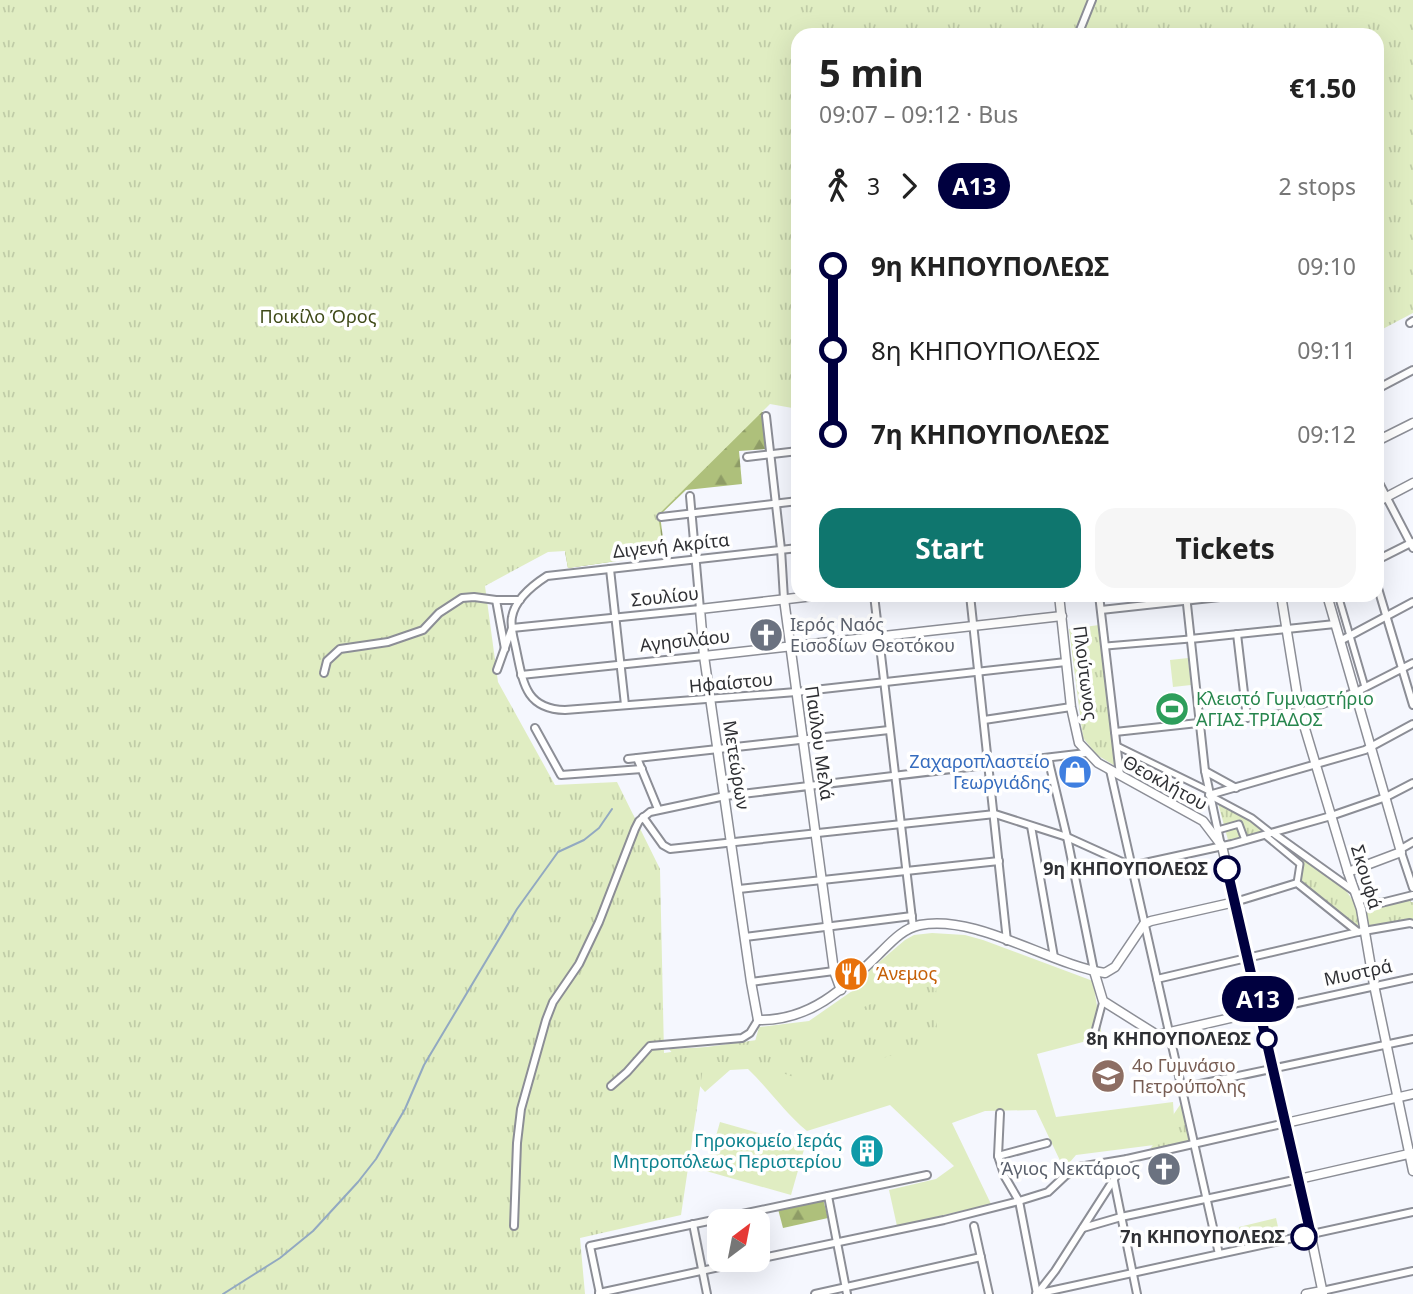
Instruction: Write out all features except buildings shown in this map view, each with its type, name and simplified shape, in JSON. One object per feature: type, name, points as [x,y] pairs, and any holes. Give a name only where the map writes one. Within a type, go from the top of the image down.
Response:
[{"type":"street","points":[[1081,28],[1092,0]]},
{"type":"street","points":[[1384,385],[1413,370]]},
{"type":"street","name":"Παύλου Μελά","points":[[766,416],[796,692],[834,971],[841,990]]},
{"type":"street","points":[[1384,438],[1413,423]]},
{"type":"street","points":[[747,457],[791,452]]},
{"type":"street","points":[[1384,498],[1413,483]]},
{"type":"street","points":[[1384,492],[1412,544],[1384,557]]},
{"type":"street","name":"Μετεώρων","points":[[690,496],[704,656],[758,1020]]},
{"type":"street","points":[[660,517],[791,502]]},
{"type":"street","name":"Διγενή Ακρίτα","points":[[520,600],[547,576],[791,548]]},
{"type":"street","points":[[610,569],[625,705]]},
{"type":"street","points":[[324,673],[327,661],[340,649],[388,642],[423,630],[439,613],[462,598],[474,597],[520,600],[512,615],[512,628],[521,675]]},
{"type":"street","name":"Σουλίου","points":[[512,628],[791,598]]},
{"type":"street","points":[[496,600],[505,650]]},
{"type":"street","points":[[875,602],[913,926]]},
{"type":"street","points":[[970,602],[1007,941]]},
{"type":"street","name":"Πλούτωνος","points":[[1060,602],[1072,707],[1079,743],[1086,753]]},
{"type":"street","points":[[1100,602],[1120,775]]},
{"type":"street","points":[[1101,610],[1158,602]]},
{"type":"street","points":[[1186,602],[1209,793],[1274,1068],[1322,1292]]},
{"type":"street","name":"Σκουφά","points":[[1282,602],[1300,712],[1361,909],[1362,932],[1413,1171]]},
{"type":"street","points":[[1329,602],[1413,888]]},
{"type":"street","points":[[1340,602],[1365,687]]},
{"type":"street","points":[[1382,602],[1413,705]]},
{"type":"street","points":[[1340,641],[1413,602]]},
{"type":"street","points":[[1331,611],[1342,608]]},
{"type":"street","name":"Αγησιλάου","points":[[521,675],[1062,617]]},
{"type":"street","points":[[1106,646],[1285,629],[1334,622],[1345,617]]},
{"type":"street","points":[[498,670],[512,628]]},
{"type":"street","points":[[1237,634],[1247,719]]},
{"type":"street","points":[[1343,652],[1354,649]]},
{"type":"street","name":"Ηφαίστου","points":[[521,675],[532,698],[554,710],[565,710],[796,692],[1066,662]]},
{"type":"street","points":[[1115,732],[1300,712],[1356,692],[1413,663]]},
{"type":"street","points":[[1350,673],[1360,670]]},
{"type":"street","points":[[984,720],[1072,707]]},
{"type":"street","points":[[1209,793],[1236,788],[1371,747],[1413,724]]},
{"type":"street","points":[[535,728],[561,775],[642,769]]},
{"type":"street","points":[[628,759],[889,730]]},
{"type":"street","points":[[1117,746],[1252,818],[1300,864],[1297,883]]},
{"type":"street","points":[[513,1226],[521,1109],[546,1020],[553,1002],[579,964],[592,938],[635,829],[643,817],[657,809],[725,796],[1086,753]]},
{"type":"street","name":"Θεοκλήτου","points":[[1086,753],[1110,770],[1198,817],[1211,829],[1222,846]]},
{"type":"street","points":[[638,758],[657,809]]},
{"type":"street","points":[[1048,758],[1068,837],[1094,971],[1103,1001],[1094,1035]]},
{"type":"street","points":[[1110,770],[1219,1254]]},
{"type":"street","points":[[1205,771],[1236,788]]},
{"type":"street","points":[[643,817],[667,848],[995,814],[1068,837],[1131,866],[1270,834],[1386,797],[1413,783]]},
{"type":"street","points":[[1218,830],[1238,824],[1245,841]]},
{"type":"street","points":[[1031,825],[1054,957]]},
{"type":"street","points":[[1270,834],[1355,894],[1381,903],[1413,895]]},
{"type":"street","points":[[1348,872],[1401,850],[1413,842]]},
{"type":"street","points":[[739,889],[999,861]]},
{"type":"street","points":[[611,1086],[650,1046],[742,1038],[750,1033],[758,1020],[776,1019],[812,1009],[841,990],[896,938],[913,926],[937,923],[956,926],[1105,973],[1113,970],[1144,924],[1235,902],[1297,883]]},
{"type":"street","points":[[1297,883],[1362,932]]},
{"type":"street","points":[[745,937],[912,916]]},
{"type":"street","points":[[1157,979],[1362,932],[1410,923],[1413,925]]},
{"type":"street","points":[[751,982],[834,971]]},
{"type":"street","name":"Μυστρά","points":[[1169,1033],[1413,978]]},
{"type":"street","points":[[1103,1001],[1157,1035],[1169,1033]]},
{"type":"street","points":[[1181,1088],[1413,1039]]},
{"type":"street","points":[[770,1256],[944,1220],[1048,1192],[1079,1167],[1127,1159],[1413,1094]]},
{"type":"street","points":[[1000,1113],[998,1156],[1005,1177],[1019,1200],[1037,1294]]},
{"type":"street","points":[[998,1156],[1047,1143]]},
{"type":"street","points":[[1083,1228],[1121,1217],[1411,1154]]},
{"type":"street","points":[[1037,1294],[1127,1159]]},
{"type":"street","points":[[707,1270],[599,1293],[590,1246],[927,1175]]},
{"type":"street","points":[[1114,1181],[1137,1294]]},
{"type":"street","points":[[828,1196],[846,1291]]},
{"type":"street","points":[[1037,1294],[1413,1212]]},
{"type":"street","points":[[693,1224],[707,1294]]},
{"type":"street","points":[[974,1226],[989,1294]]},
{"type":"street","points":[[815,1294],[846,1291],[981,1257]]},
{"type":"street","points":[[1306,1294],[1413,1271]]},
{"type":"green space","name":"Ποικίλο Όρος","points":[[0,0],[1413,0],[1413,313],[1384,328],[1384,28],[791,28],[791,408],[770,404],[658,515],[664,554],[568,568],[565,551],[548,552],[485,586],[498,682],[555,785],[617,782],[660,869],[664,1053],[799,1034],[936,977],[937,1040],[868,1063],[832,1092],[762,1065],[704,1061],[681,1215],[580,1238],[585,1294],[0,1294]]},
{"type":"green space","points":[[754,412],[763,412],[767,449],[739,451],[742,484],[686,490],[660,515],[665,554],[568,568],[565,552]]},
{"type":"green space","points":[[1099,625],[1117,767],[1097,755],[1083,738],[1069,629]]},
{"type":"green space","points":[[1188,658],[1191,685],[1173,687],[1170,660]]},
{"type":"green space","points":[[1218,803],[1250,819],[1264,831],[1228,840]]},
{"type":"green space","points":[[1279,840],[1317,865],[1342,886],[1357,911],[1359,925],[1356,928],[1303,886],[1299,880],[1302,863],[1278,842]]},
{"type":"green space","points":[[1409,897],[1413,902],[1413,922],[1368,929],[1365,905],[1380,905]]},
{"type":"green space","points":[[914,935],[965,935],[983,940],[1093,981],[1102,1037],[1037,1054],[1056,1117],[1173,1102],[1174,1117],[1154,1145],[1076,1155],[1064,1169],[1036,1110],[985,1111],[952,1123],[991,1204],[897,1226],[889,1190],[936,1179],[954,1166],[890,1105],[807,1131],[748,1069],[730,1070],[705,1092],[669,1049],[754,1045],[759,1027],[809,1021],[855,989],[871,969],[905,940]]},
{"type":"green space","points":[[1184,1099],[1194,1144],[1146,1155]]},
{"type":"green space","points":[[720,1122],[805,1146],[791,1195],[706,1171]]},
{"type":"green space","points":[[823,1199],[828,1218],[783,1228],[778,1209]]},
{"type":"green space","points":[[1276,1218],[1281,1240],[1244,1248],[1239,1227]]},
{"type":"waterway","points":[[223,1294],[280,1258],[313,1231],[358,1182],[376,1159],[405,1109],[424,1065],[517,909],[558,852],[584,840],[599,828],[612,809]]},
{"type":"bus line","name":"A13","points":[[1227,869],[1311,1235],[1304,1237]]},
{"type":"place","name":"Ιερός Ναός Εισοδίων Θεοτόκου","points":[[766,635]]},
{"type":"place","name":"Κλειστό Γυμναστήριο ΑΓΙΑΣ ΤΡΙΑΔΟΣ","points":[[1172,709]]},
{"type":"place","name":"Ζαχαροπλαστείο Γεωργιάδης","points":[[1075,772]]},
{"type":"place","name":"9η ΚΗΠΟΥΠΟΛΕΩΣ","points":[[1227,869]]},
{"type":"place","name":"Άνεμος","points":[[851,974]]},
{"type":"place","name":"8η ΚΗΠΟΥΠΟΛΕΩΣ","points":[[1267,1039]]},
{"type":"place","name":"4ο Γυμνάσιο Πετρούπολης","points":[[1108,1076]]},
{"type":"place","name":"Γηροκομείο Ιεράς Μητροπόλεως Περιστερίου","points":[[867,1151]]},
{"type":"place","name":"Άγιος Νεκτάριος","points":[[1164,1169]]},
{"type":"place","name":"7η ΚΗΠΟΥΠΟΛΕΩΣ","points":[[1304,1237]]}]
